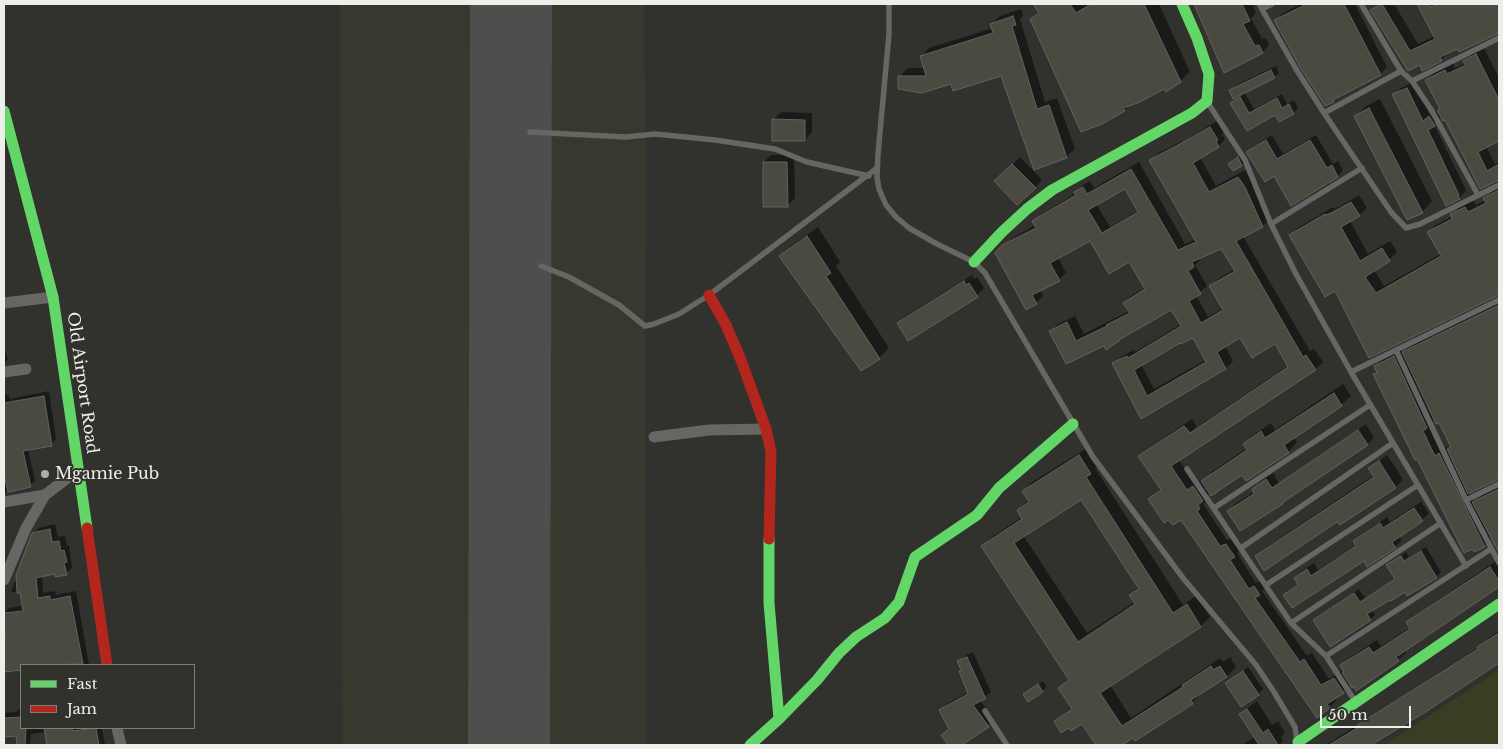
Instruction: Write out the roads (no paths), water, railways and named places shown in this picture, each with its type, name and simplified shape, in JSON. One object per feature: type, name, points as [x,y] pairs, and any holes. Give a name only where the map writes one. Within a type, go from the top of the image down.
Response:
[{"type":"street","points":[[974,262],[1008,226],[1052,190],[1192,113],[1207,101],[1209,74],[1197,38],[1182,4]]},
{"type":"street","name":"Old Airport Road","points":[[4,111],[53,297],[108,664]]},
{"type":"street","points":[[709,294],[742,360],[766,429],[771,452],[768,562],[769,603],[779,719]]},
{"type":"street","points":[[4,303],[53,297]]},
{"type":"street","points":[[4,372],[26,369]]},
{"type":"street","points":[[750,745],[779,719],[856,637],[885,618],[899,602],[915,557],[977,515],[998,488],[1074,424]]},
{"type":"street","points":[[654,437],[709,430],[766,429]]},
{"type":"street","points":[[4,580],[26,528],[45,495],[78,470]]},
{"type":"street","points":[[4,502],[45,495]]},
{"type":"street","points":[[1297,744],[1499,604]]},
{"type":"street","points":[[117,729],[121,745]]},
{"type":"lane","points":[[889,4],[889,34],[877,168],[879,189],[886,205],[896,218],[909,228],[974,262],[985,273],[1093,456],[1151,537],[1256,665],[1295,727],[1297,744]]},
{"type":"lane","points":[[1272,4],[1260,6],[1296,70],[1391,212],[1406,228],[1420,224],[1499,185]]},
{"type":"lane","points":[[1361,4],[1401,71],[1412,81],[1432,111],[1478,195]]},
{"type":"lane","points":[[1412,81],[1499,38]]},
{"type":"lane","points":[[1324,113],[1401,71]]},
{"type":"lane","points":[[1207,101],[1245,160],[1271,224],[1350,372],[1466,566]]},
{"type":"lane","points":[[530,132],[626,137],[655,134],[709,139],[775,149],[807,162],[877,176]]},
{"type":"lane","points":[[541,266],[569,277],[619,305],[645,326],[654,324],[679,314],[709,294],[877,168]]},
{"type":"lane","points":[[1271,224],[1362,168]]},
{"type":"lane","points":[[1350,372],[1499,300]]},
{"type":"lane","points":[[1396,350],[1466,500],[1499,564]]},
{"type":"lane","points":[[1214,508],[1370,405]]},
{"type":"lane","points":[[1241,548],[1392,443]]},
{"type":"lane","points":[[1187,469],[1292,623],[1326,656],[1356,703]]},
{"type":"lane","points":[[1466,500],[1499,484]]},
{"type":"lane","points":[[1266,585],[1418,485]]},
{"type":"lane","points":[[1292,623],[1441,523]]},
{"type":"lane","points":[[1326,656],[1491,549]]},
{"type":"lane","points":[[985,711],[1006,745]]},
{"type":"place","name":"Mgamie Pub","points":[[45,474]]}]
